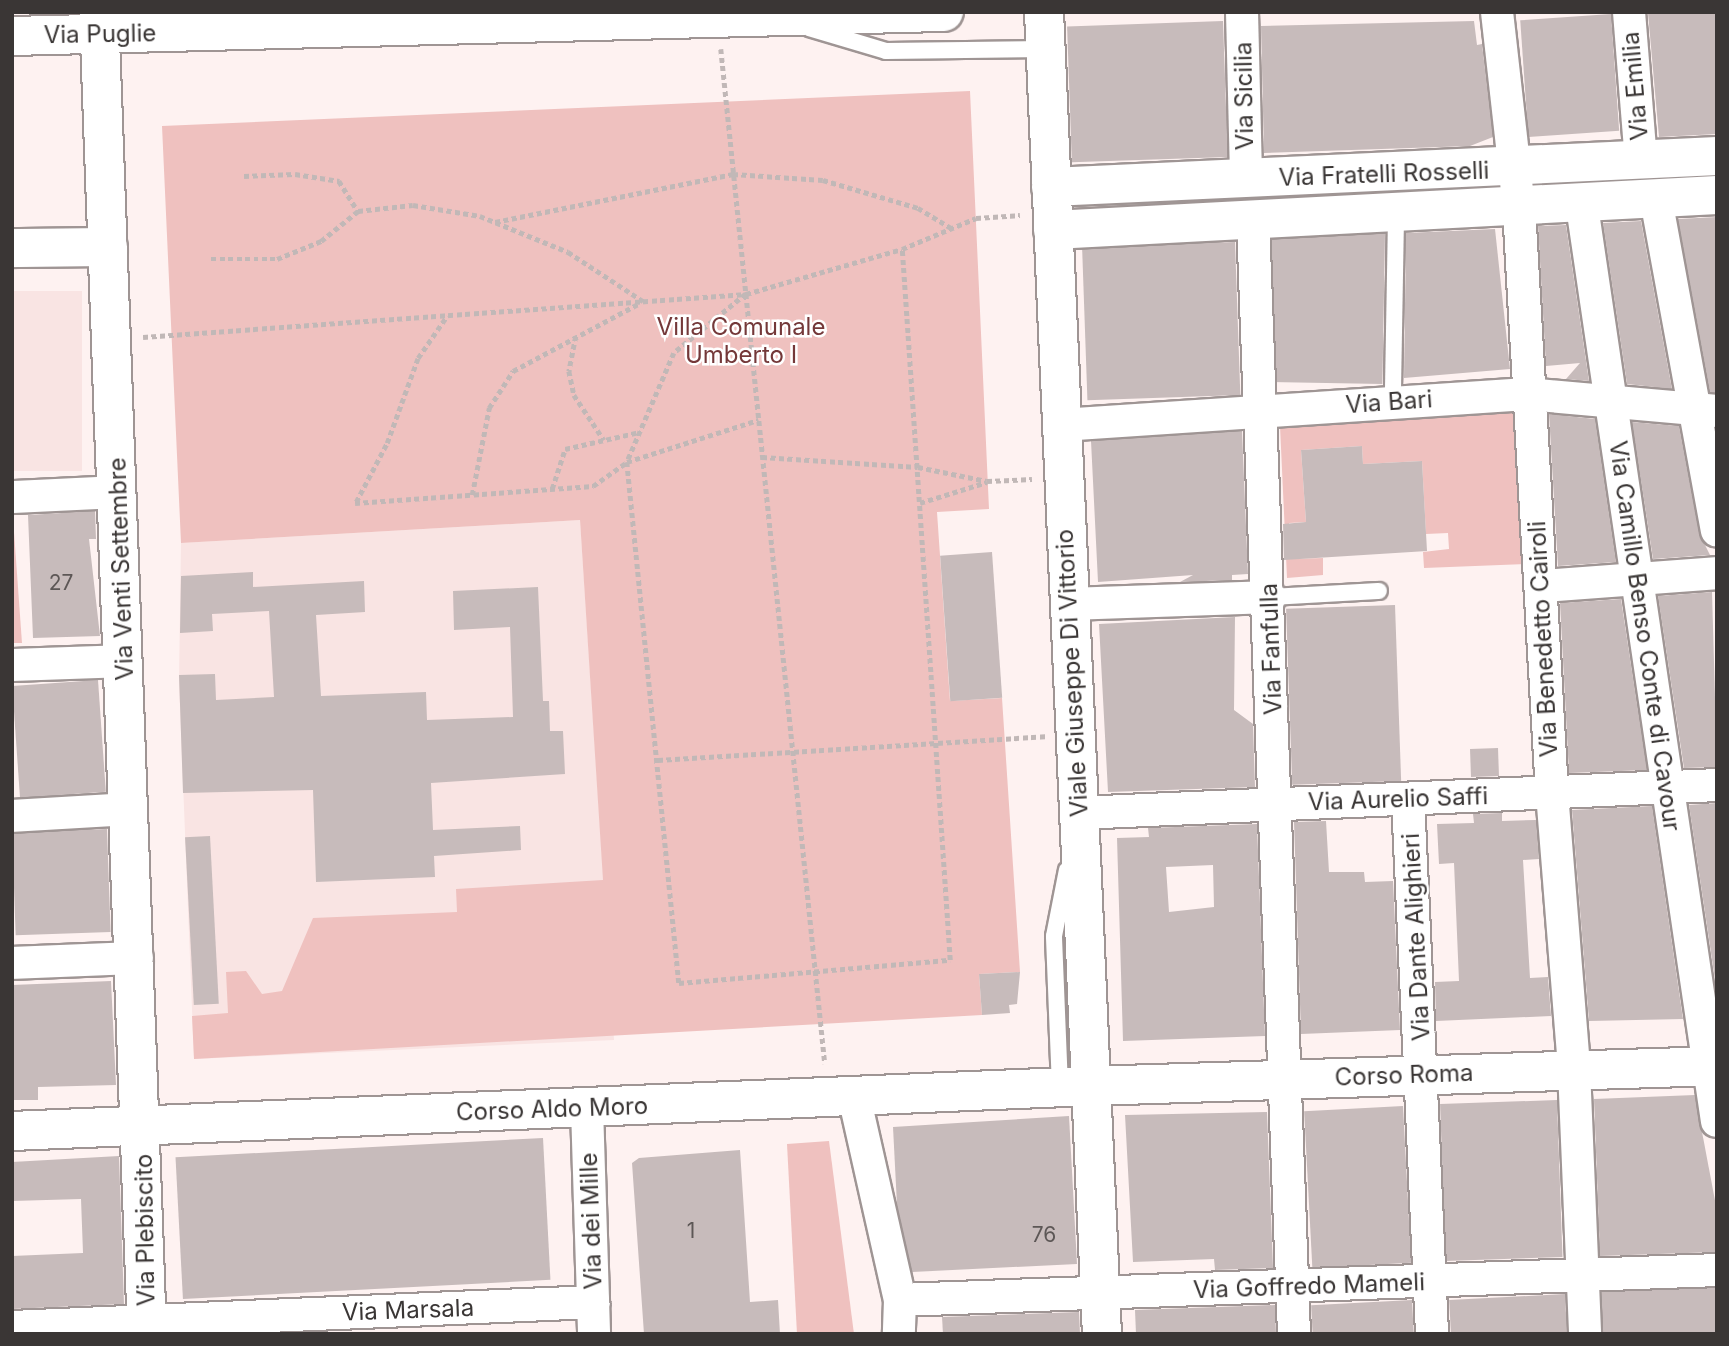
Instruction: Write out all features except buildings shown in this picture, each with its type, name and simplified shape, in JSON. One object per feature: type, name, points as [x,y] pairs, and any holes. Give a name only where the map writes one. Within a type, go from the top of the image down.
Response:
[{"type":"street","name":"Via Puglie","points":[[12,36],[100,23],[719,18],[944,12]]},
{"type":"street","name":"Via Sicilia","points":[[1242,12],[1246,180]]},
{"type":"street","name":"Via Benedetto Cairoli","points":[[1497,12],[1519,208],[1527,394],[1542,586],[1552,793],[1574,1069],[1585,1334]]},
{"type":"street","name":"Via Emilia","points":[[1629,12],[1641,160]]},
{"type":"street","name":"Via Venti Settembre","points":[[100,23],[143,1125]]},
{"type":"street","name":"Viale Giuseppe Di Vittorio","points":[[1045,31],[1079,813],[1075,1086],[1100,1294],[1102,1334]]},
{"type":"street","name":"Via Fratelli Rosselli","points":[[1052,210],[1246,180],[1717,156]]},
{"type":"street","name":"Via Fratelli Rosselli","points":[[1052,210],[1253,221],[1582,206],[1717,195]]},
{"type":"street","points":[[1656,199],[1706,409],[1717,530]]},
{"type":"street","name":"Via Camillo Benso Conte di Cavour","points":[[1582,206],[1667,788],[1712,1066],[1717,1121]]},
{"type":"street","name":"Via Fanfulla","points":[[1253,221],[1259,411],[1270,597],[1294,1334]]},
{"type":"street","points":[[12,248],[108,247]]},
{"type":"street","name":"Via Bari","points":[[1061,425],[1527,394],[1706,409]]},
{"type":"street","points":[[12,496],[118,492]]},
{"type":"street","points":[[1542,586],[1717,573]]},
{"type":"street","points":[[1070,604],[1270,597]]},
{"type":"street","points":[[12,665],[125,661]]},
{"type":"street","name":"Via Aurelio Saffi","points":[[1079,813],[1717,785]]},
{"type":"street","name":"Via Dante Alighieri","points":[[1408,799],[1424,1074],[1433,1334]]},
{"type":"street","points":[[12,816],[131,809]]},
{"type":"street","points":[[12,963],[136,958]]},
{"type":"street","name":"Corso Roma","points":[[1075,1086],[1712,1066]]},
{"type":"street","name":"Corso Aldo Moro","points":[[12,1131],[1075,1086]]},
{"type":"street","points":[[841,1096],[900,1300],[899,1334]]},
{"type":"street","name":"Via dei Mille","points":[[587,1108],[594,1334]]},
{"type":"street","name":"Via Plebiscito","points":[[143,1125],[147,1326]]},
{"type":"street","name":"Via Goffredo Mameli","points":[[900,1300],[1717,1269]]},
{"type":"street","name":"Via Marsala","points":[[12,1327],[466,1321],[593,1302]]},
{"type":"lane","points":[[769,17],[886,51],[1045,31]]},
{"type":"lane","points":[[1393,390],[1396,214]]},
{"type":"lane","points":[[1270,597],[1379,591]]},
{"type":"path","points":[[719,18],[758,419],[817,972],[841,1096]]},
{"type":"path","points":[[244,176],[295,174],[339,181],[358,211]]},
{"type":"path","points":[[495,222],[733,174],[823,180],[918,208],[952,228]]},
{"type":"path","points":[[211,259],[277,259],[321,241],[358,211],[413,205],[495,222],[568,252],[643,301]]},
{"type":"path","points":[[171,336],[746,294],[902,249],[976,218],[1052,210]]},
{"type":"path","points":[[746,294],[674,353],[627,462],[679,983],[950,960],[938,741],[902,249]]},
{"type":"path","points":[[472,495],[489,408],[513,371],[643,301]]},
{"type":"path","points":[[447,316],[418,358],[387,443],[355,503],[593,486],[627,462],[758,419]]},
{"type":"path","points":[[577,335],[569,370],[574,395],[604,440]]},
{"type":"path","points":[[552,489],[565,449],[640,432]]},
{"type":"path","points":[[762,457],[918,467],[988,481],[1064,478]]},
{"type":"path","points":[[920,503],[988,481]]},
{"type":"path","points":[[658,760],[938,741],[1075,735]]},
{"type":"shaded area","points":[[12,291],[82,291],[82,471],[12,471]]},
{"type":"shaded area","points":[[580,520],[614,1040],[194,1059],[179,682],[181,543]]},
{"type":"green space","name":"Villa Comunale Umberto I","points":[[970,91],[989,509],[937,512],[950,701],[1002,698],[1020,972],[979,974],[982,1015],[194,1059],[192,1016],[228,1013],[226,972],[246,971],[262,994],[282,991],[313,918],[457,912],[456,889],[603,880],[580,520],[181,543],[162,126]]},
{"type":"green space","points":[[1513,409],[1526,564],[1424,568],[1423,552],[1449,549],[1448,533],[1426,534],[1422,461],[1363,464],[1362,446],[1301,450],[1306,522],[1289,523],[1292,559],[1323,558],[1323,575],[1287,578],[1280,426]]},
{"type":"green space","points":[[12,504],[22,643],[12,643]]},
{"type":"green space","points":[[829,1141],[854,1334],[797,1334],[787,1144]]}]
